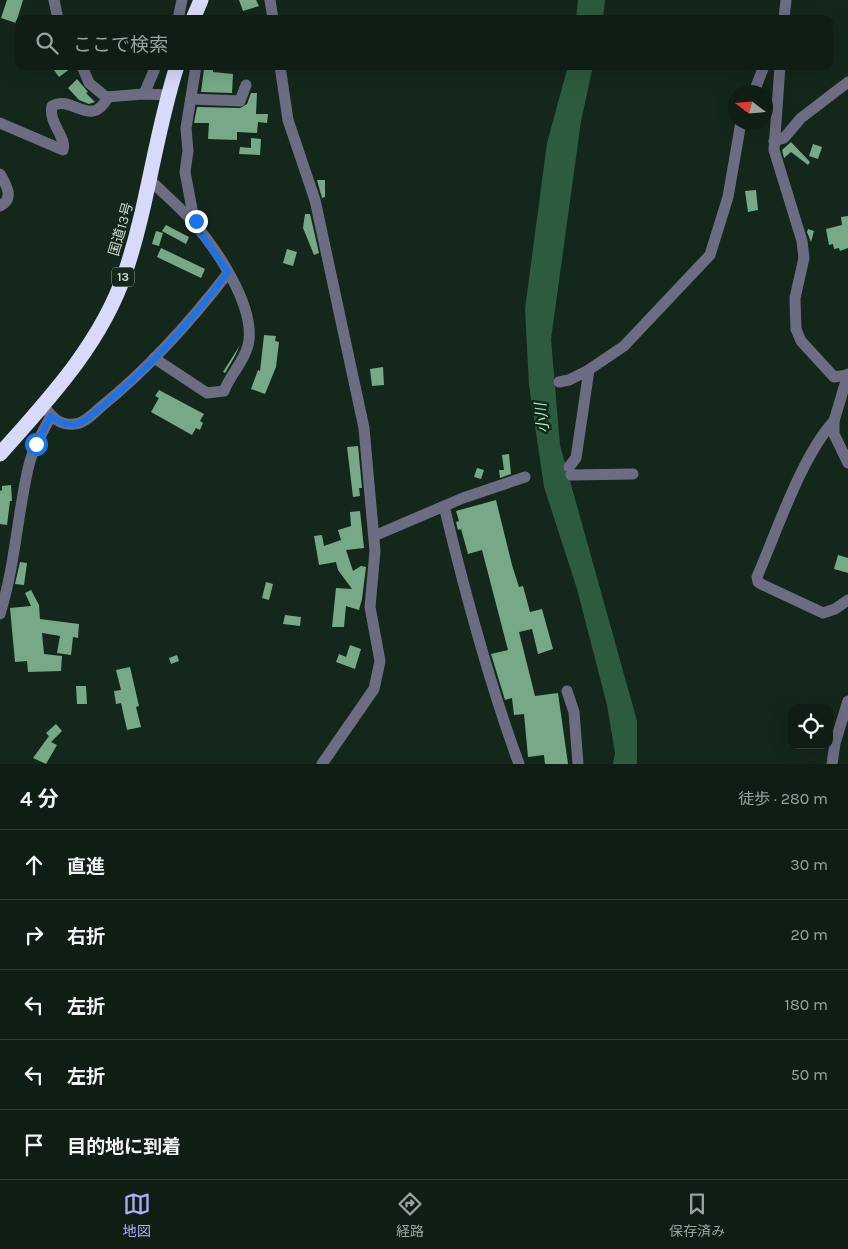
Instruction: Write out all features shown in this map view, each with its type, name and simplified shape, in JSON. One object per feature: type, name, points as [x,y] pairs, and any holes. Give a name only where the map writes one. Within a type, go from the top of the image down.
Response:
[{"type":"highway","name":"国道13号","points":[[0,454],[47,410],[104,320],[124,276],[150,180],[168,95],[176,70]]},
{"type":"street","points":[[54,0],[57,15]]},
{"type":"street","points":[[179,15],[182,0]]},
{"type":"street","points":[[270,0],[272,15]]},
{"type":"street","points":[[784,15],[786,0]]},
{"type":"street","points":[[84,70],[89,83],[108,97],[144,94],[168,95]]},
{"type":"street","points":[[144,94],[154,70]]},
{"type":"street","points":[[195,70],[186,128],[188,152],[185,172],[195,225]]},
{"type":"street","points":[[281,70],[288,120],[315,200],[362,415],[374,536],[374,566],[370,607],[380,661],[378,676],[374,689],[322,764]]},
{"type":"street","points":[[757,85],[762,70]]},
{"type":"street","points":[[780,70],[774,142],[780,172],[802,241],[804,258],[794,310],[796,329],[801,341],[834,377],[848,375],[834,421],[834,434],[848,463]]},
{"type":"street","points":[[774,142],[784,138],[801,118],[848,82]]},
{"type":"street","points":[[191,98],[240,100],[246,85]]},
{"type":"street","points":[[0,123],[63,150],[63,143],[52,121],[52,106],[64,104],[88,112],[96,111],[108,97]]},
{"type":"street","points":[[558,382],[569,380],[589,370],[637,335],[710,255],[726,205],[740,130]]},
{"type":"street","points":[[0,174],[9,193],[6,201],[0,206]]},
{"type":"street","points":[[150,180],[195,225],[228,272],[242,300],[250,332],[249,343],[224,391],[206,393],[154,358]]},
{"type":"street","points":[[0,614],[12,565],[28,468],[47,410],[64,424],[75,425],[88,418],[123,389],[154,358],[200,310],[228,272]]},
{"type":"street","points":[[589,370],[576,458],[570,471],[633,474]]},
{"type":"street","points":[[834,421],[826,429],[802,472],[757,576],[758,582],[763,585],[823,613],[835,609],[848,600]]},
{"type":"street","points":[[374,536],[444,506],[525,477]]},
{"type":"street","points":[[444,506],[501,718],[519,764]]},
{"type":"street","points":[[567,691],[574,712],[578,764]]},
{"type":"street","points":[[832,764],[835,743],[848,701]]},
{"type":"water","points":[[578,0],[605,0],[603,15],[576,15]]},
{"type":"water","name":"小川","points":[[567,70],[592,70],[581,121],[551,339],[560,445],[637,721],[637,764],[613,764],[615,753],[607,705],[577,589],[544,487],[529,385],[525,309],[547,143]]},
{"type":"building","points":[[7,0],[23,0],[18,15],[15,15],[15,23],[1,18]]},
{"type":"building","points":[[239,0],[256,0],[259,6],[243,11]]},
{"type":"building","points":[[54,70],[69,70],[59,77]]},
{"type":"building","points":[[204,70],[233,74],[232,93],[201,92]]},
{"type":"building","points":[[77,79],[88,92],[86,93],[95,102],[89,104],[79,100],[68,88]]},
{"type":"building","points":[[251,93],[257,93],[256,114],[268,114],[267,123],[258,122],[257,133],[237,132],[237,140],[208,139],[209,123],[194,123],[197,107],[240,108],[247,104]]},
{"type":"building","points":[[251,138],[261,139],[260,155],[239,154],[240,147],[251,148]]},
{"type":"building","points":[[791,142],[810,162],[808,165],[791,152],[784,158],[782,150]]},
{"type":"building","points":[[813,144],[822,147],[818,159],[809,156]]},
{"type":"building","points":[[317,180],[325,180],[325,197],[322,198]]},
{"type":"building","points":[[756,190],[758,210],[748,212],[745,191]]},
{"type":"building","points":[[305,214],[310,214],[319,253],[314,255],[303,228]]},
{"type":"building","points":[[848,216],[848,248],[840,251],[839,248],[834,249],[833,244],[829,245],[826,229],[842,225],[841,217]]},
{"type":"building","points":[[166,225],[189,237],[186,244],[162,231]]},
{"type":"building","points":[[808,229],[814,231],[811,242],[807,232]]},
{"type":"building","points":[[156,231],[163,233],[159,246],[152,244]]},
{"type":"building","points":[[161,248],[205,269],[201,278],[157,257]]},
{"type":"building","points":[[287,249],[297,252],[293,266],[283,263]]},
{"type":"building","points":[[264,335],[276,336],[275,341],[279,342],[276,367],[265,394],[251,389],[258,370],[260,371]]},
{"type":"building","points":[[240,345],[225,373],[223,372]]},
{"type":"building","points":[[383,367],[384,385],[372,386],[370,369]]},
{"type":"building","points":[[159,390],[204,414],[200,421],[203,423],[200,430],[196,428],[192,435],[151,412],[159,398],[155,396]]},
{"type":"building","points":[[358,446],[362,488],[359,488],[360,496],[353,497],[347,447]]},
{"type":"building","points":[[509,454],[511,474],[500,478],[499,470],[504,470],[502,455]]},
{"type":"building","points":[[477,468],[484,470],[481,479],[474,477]]},
{"type":"building","points":[[11,485],[12,501],[10,501],[7,525],[0,524],[0,491],[2,486]]},
{"type":"building","points":[[496,500],[519,587],[523,586],[530,612],[542,609],[553,649],[538,654],[532,629],[519,632],[535,696],[558,693],[568,764],[545,764],[544,755],[528,757],[524,714],[514,715],[512,698],[505,700],[491,654],[508,650],[482,550],[468,554],[461,529],[458,530],[456,522],[459,521],[456,511]]},
{"type":"building","points":[[360,511],[364,548],[346,550],[353,571],[361,566],[366,567],[362,599],[359,610],[346,606],[344,627],[332,627],[336,588],[352,589],[338,570],[336,562],[319,565],[314,536],[322,535],[324,546],[341,540],[338,530],[351,526],[350,512]]},
{"type":"building","points":[[838,555],[848,558],[848,573],[834,569]]},
{"type":"building","points":[[20,562],[27,563],[24,585],[15,584]]},
{"type":"building","points":[[266,582],[273,584],[269,600],[262,598]]},
{"type":"building","points":[[31,590],[39,605],[40,619],[79,624],[78,638],[73,637],[71,655],[57,653],[60,636],[42,633],[44,654],[62,656],[61,671],[28,672],[27,661],[15,662],[10,608],[31,606],[25,593]]},
{"type":"building","points":[[285,615],[301,617],[300,626],[283,624]]},
{"type":"building","points":[[350,645],[361,649],[355,669],[336,662],[339,654],[346,657]]},
{"type":"building","points":[[177,655],[179,661],[171,664],[169,658]]},
{"type":"building","points":[[130,667],[139,706],[136,707],[141,727],[127,730],[121,703],[116,704],[114,691],[121,690],[116,670]]},
{"type":"building","points":[[76,686],[86,686],[87,704],[77,704]]},
{"type":"building","points":[[56,724],[62,731],[51,742],[57,745],[46,764],[33,758],[49,736],[46,733]]},
{"type":"route","points":[[36,444],[51,416],[64,424],[75,425],[88,418],[123,389],[200,310],[228,272],[195,225],[196,221]]}]
